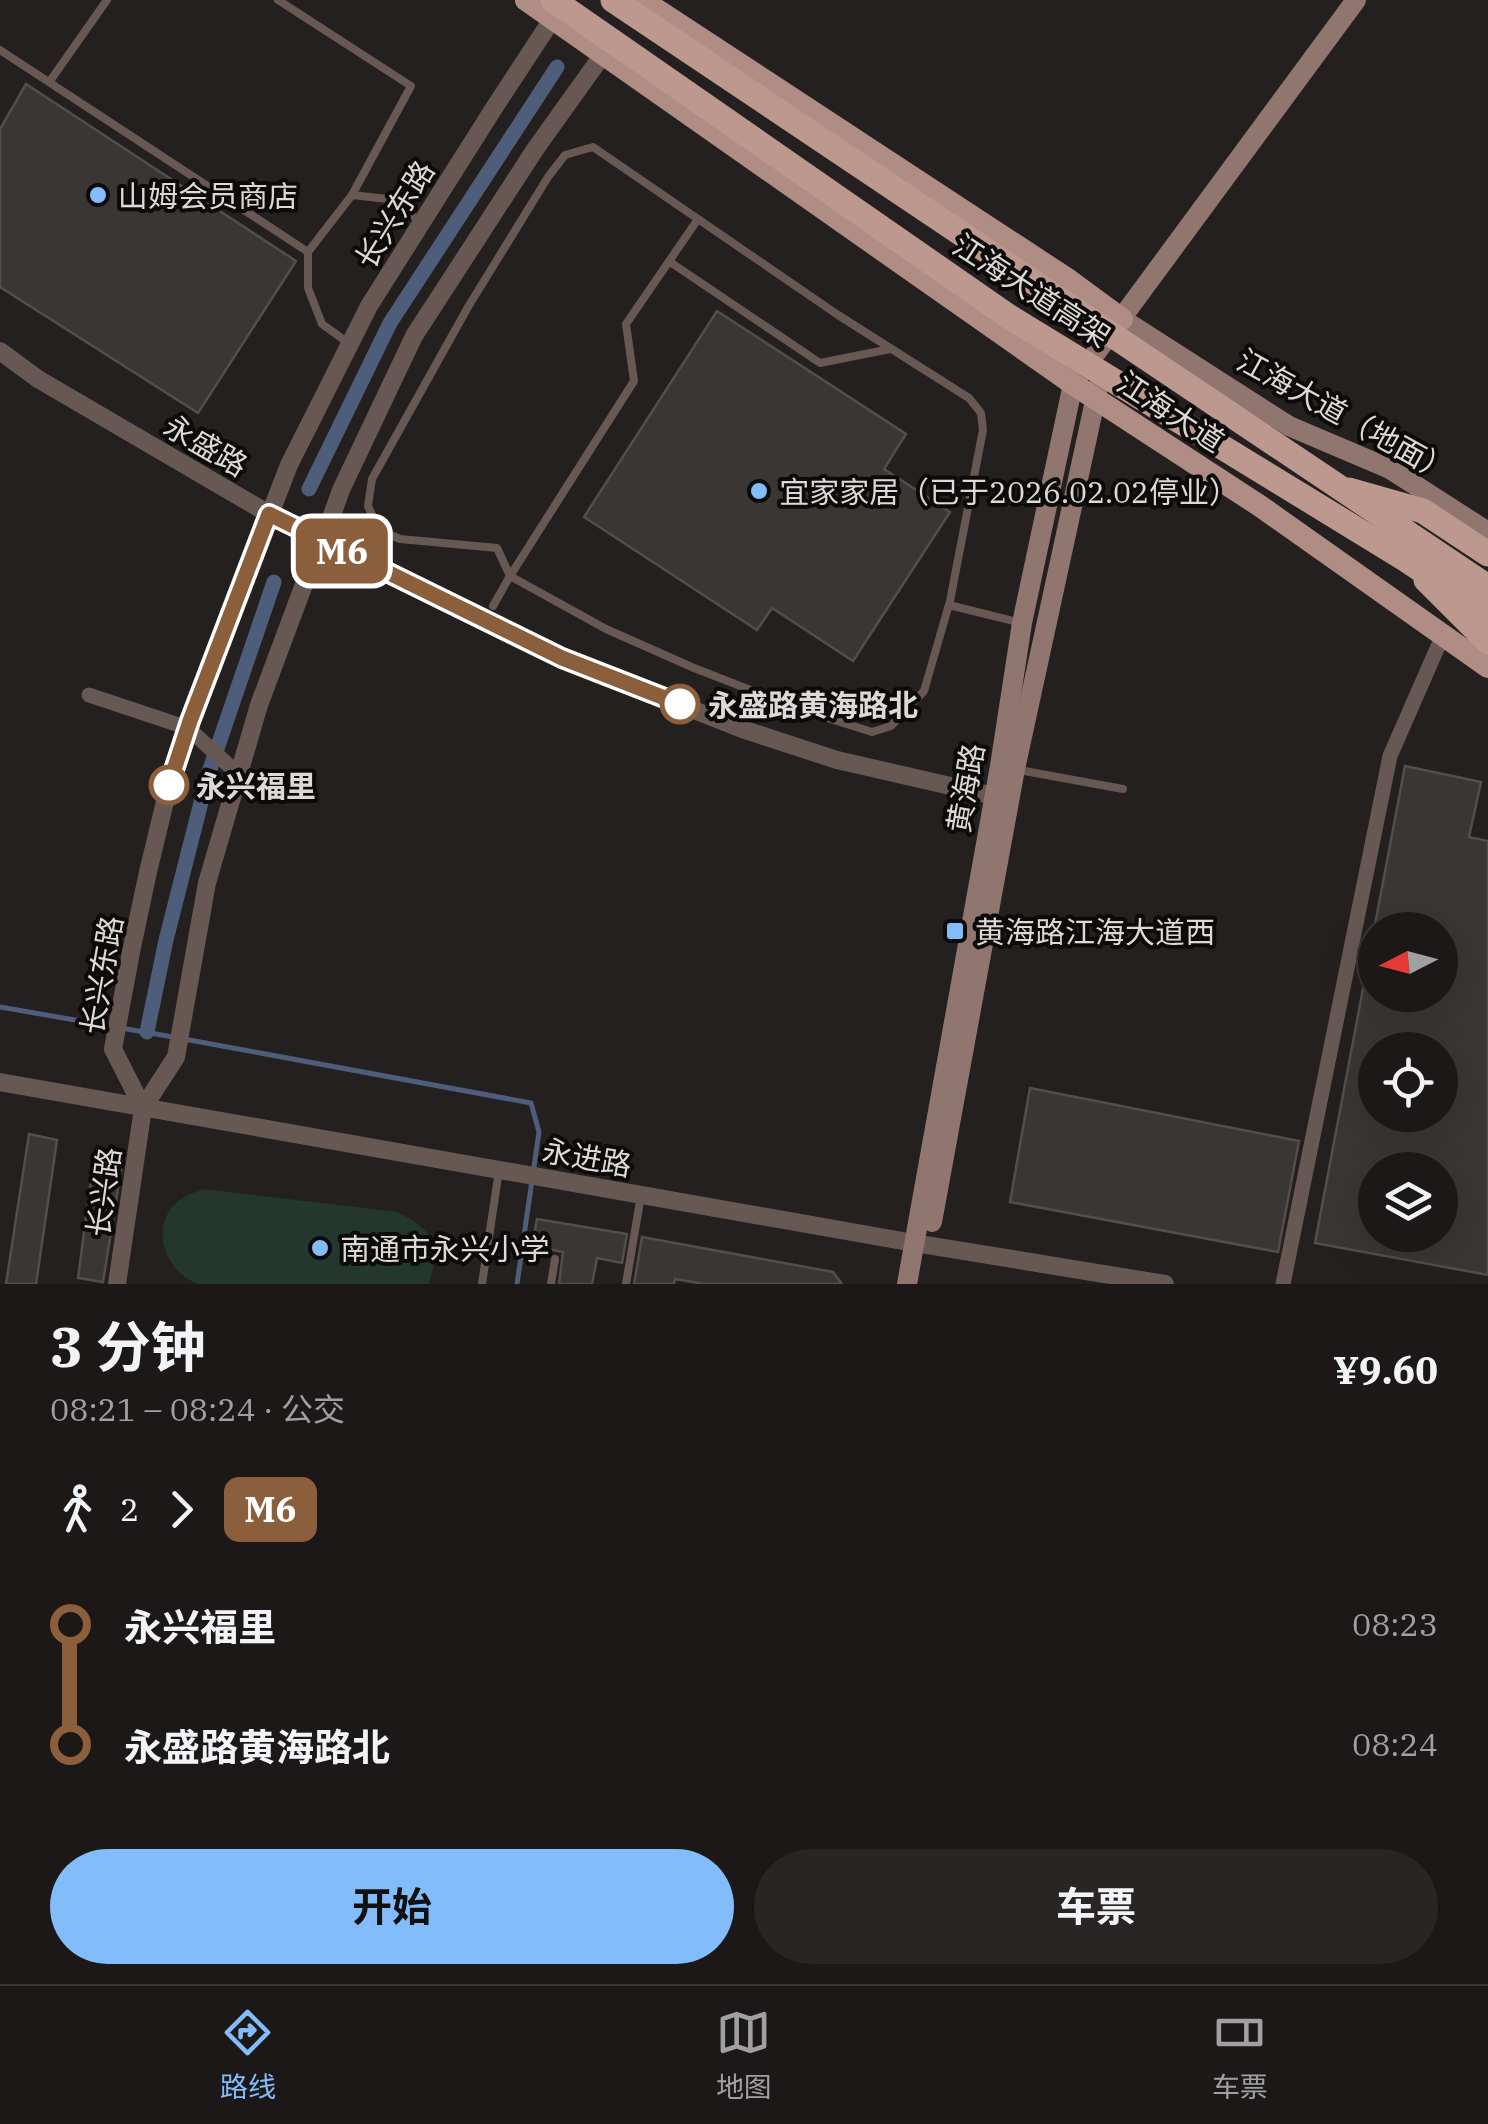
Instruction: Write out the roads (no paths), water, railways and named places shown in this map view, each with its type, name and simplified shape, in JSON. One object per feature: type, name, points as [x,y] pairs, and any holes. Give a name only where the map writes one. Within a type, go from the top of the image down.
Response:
[{"type":"highway","name":"江海大道高架","points":[[612,0],[1488,587]]},
{"type":"highway","name":"江海大道高架","points":[[553,9],[1008,316],[1488,614]]},
{"type":"highway","points":[[1335,486],[1423,512],[1488,554]]},
{"type":"highway","points":[[1405,559],[1488,642]]},
{"type":"main road","name":"江海大道","points":[[526,0],[553,9],[604,53],[1073,384],[1260,506],[1488,667]]},
{"type":"main road","name":"江海大道","points":[[642,0],[1069,280],[1122,319]]},
{"type":"main road","name":"黄海路","points":[[1008,768],[1022,623],[1073,384],[1356,0]]},
{"type":"main road","name":"黄海路","points":[[907,1284],[921,1244],[1008,768],[1094,396],[1122,319]]},
{"type":"main road","name":"江海大道（地面）","points":[[1122,319],[1288,426],[1390,470],[1488,532]]},
{"type":"main road","name":"黄海路","points":[[921,1244],[921,1284]]},
{"type":"street","name":"长兴东路","points":[[143,1108],[113,1049],[130,952],[165,802],[188,728],[289,465],[369,306],[553,9]]},
{"type":"street","points":[[143,1108],[176,1057],[207,883],[238,774],[259,705],[341,490],[414,336],[536,148],[604,53]]},
{"type":"street","name":"永盛路","points":[[0,351],[38,379],[269,514],[562,658],[742,729],[838,760],[1002,798]]},
{"type":"street","points":[[1283,1284],[1390,756],[1442,635]]},
{"type":"street","points":[[89,695],[188,728],[238,774],[277,785]]},
{"type":"street","name":"永进路","points":[[0,1082],[1165,1284]]},
{"type":"street","name":"长兴路","points":[[117,1284],[143,1108]]},
{"type":"lane","points":[[50,82],[107,0]]},
{"type":"lane","points":[[278,0],[411,86],[352,195],[308,252],[308,288],[322,324],[350,344]]},
{"type":"lane","points":[[0,50],[308,252]]},
{"type":"lane","points":[[593,147],[698,219],[969,398],[981,412],[983,430],[949,605],[924,691],[892,726],[872,732],[694,668],[606,629],[510,576],[497,548],[400,539],[379,530],[368,506],[372,479],[505,244],[565,155],[593,147]]},
{"type":"lane","points":[[352,195],[388,199],[422,222]]},
{"type":"lane","points":[[493,606],[634,382],[626,324],[698,219]]},
{"type":"lane","points":[[670,262],[820,363],[890,348]]},
{"type":"lane","points":[[949,605],[1022,623]]},
{"type":"lane","points":[[1008,768],[1123,788]]},
{"type":"lane","points":[[482,1284],[505,1171]]},
{"type":"lane","points":[[626,1284],[641,1195]]},
{"type":"lane","points":[[551,1284],[555,1258]]},
{"type":"waterway","points":[[309,489],[390,323],[557,67]]},
{"type":"waterway","points":[[147,1032],[208,775],[274,582]]},
{"type":"waterway","points":[[0,1007],[173,1037]]},
{"type":"waterway","points":[[184,1039],[531,1103],[539,1132],[517,1284]]},
{"type":"place","name":"山姆会员商店","points":[[98,195]]},
{"type":"place","name":"宜家家居（已于2026.02.02停业）","points":[[759,491]]},
{"type":"place","name":"永盛路黄海路北","points":[[680,704]]},
{"type":"place","name":"永兴福里","points":[[169,785]]},
{"type":"place","name":"黄海路江海大道西","points":[[955,931]]},
{"type":"place","name":"南通市永兴小学","points":[[320,1248]]}]
